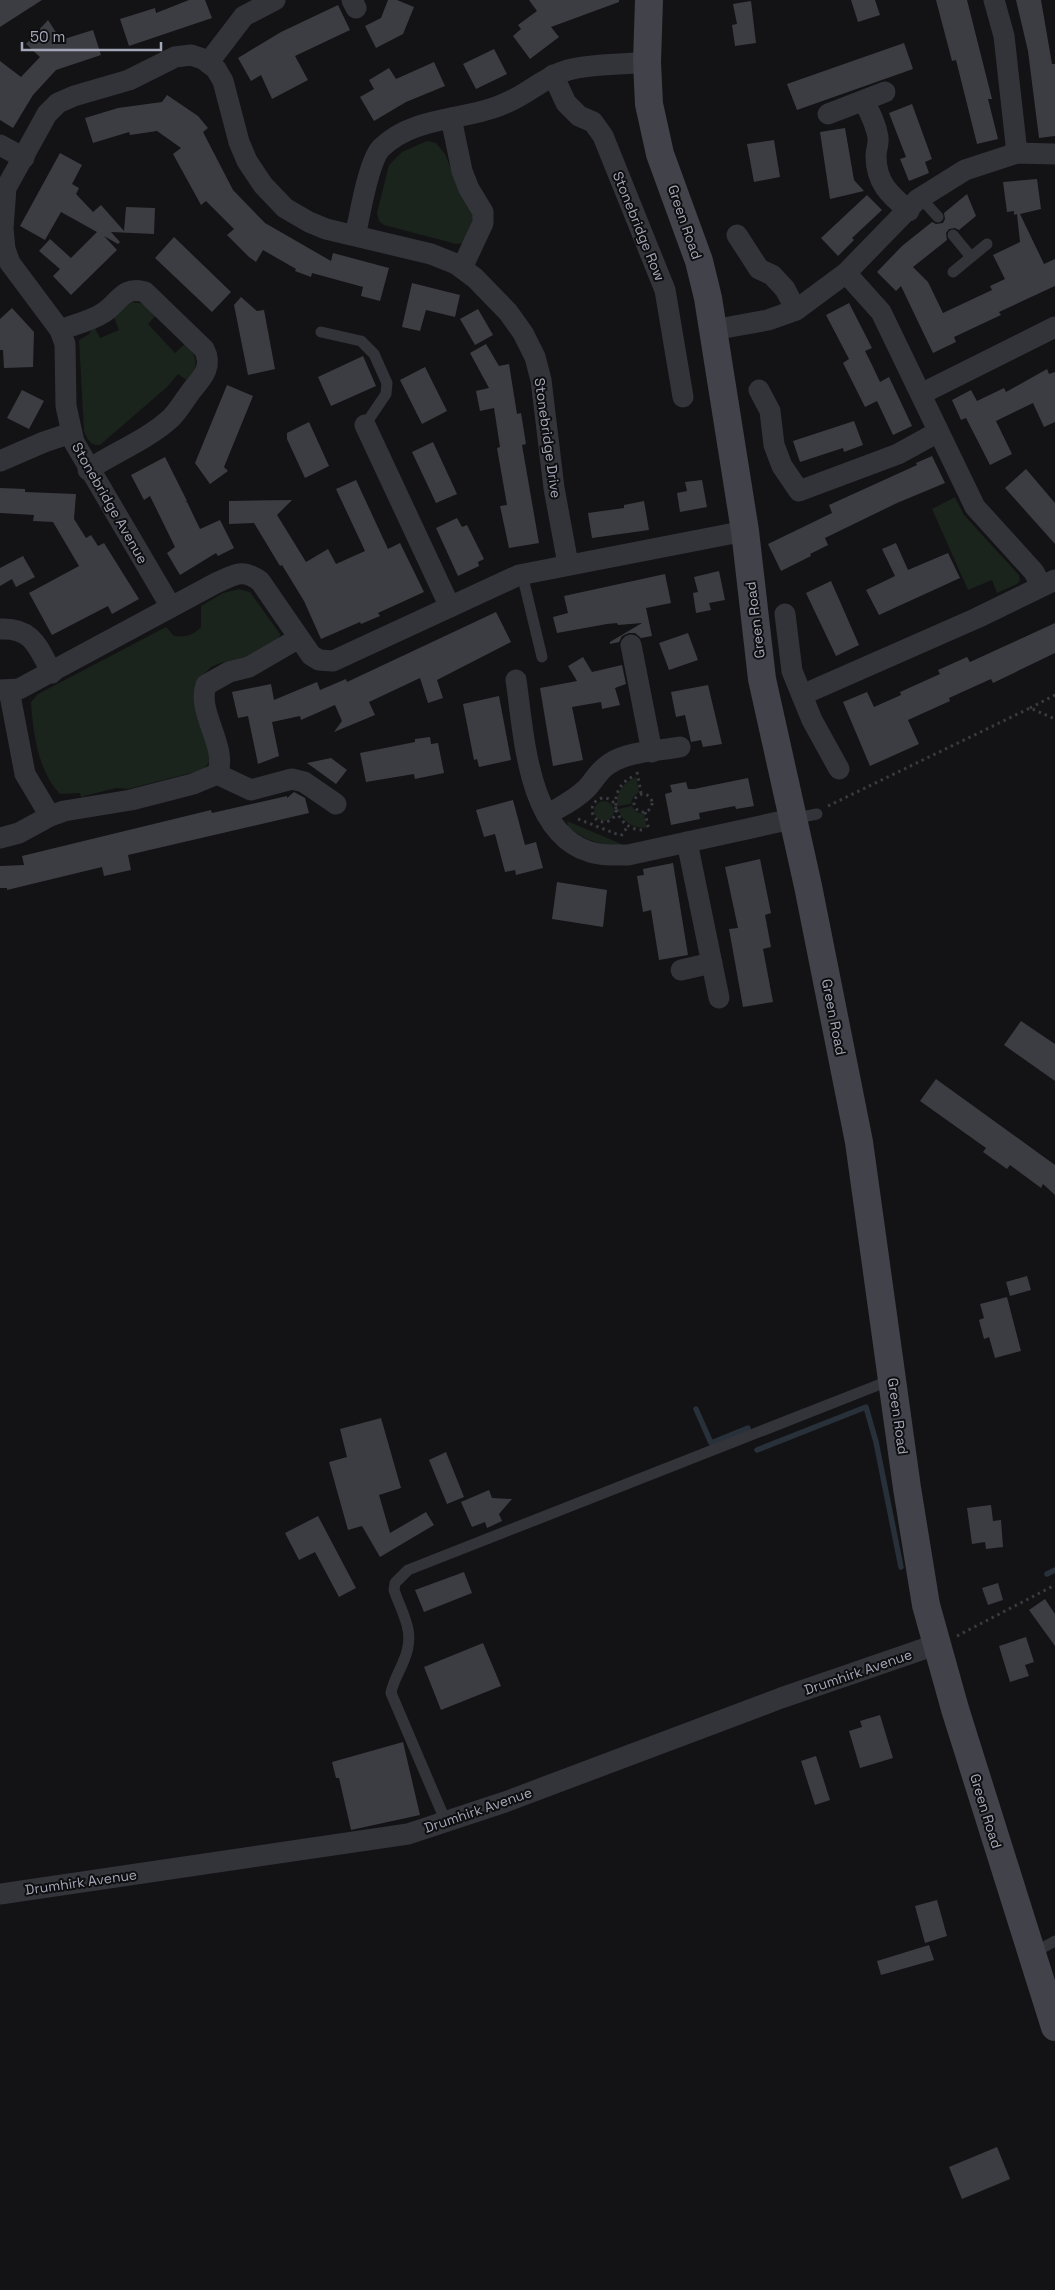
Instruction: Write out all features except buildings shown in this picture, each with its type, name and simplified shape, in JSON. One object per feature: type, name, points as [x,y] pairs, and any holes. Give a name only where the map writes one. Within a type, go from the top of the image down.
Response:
[{"type":"street","points":[[208,64],[244,16],[275,0]]},
{"type":"street","name":"Green Road","points":[[649,0],[647,62],[649,104],[660,154],[699,261],[708,298],[745,531],[762,678],[805,816],[808,886],[859,1142],[920,1572],[935,1645],[1055,2027]]},
{"type":"street","points":[[994,0],[1004,36],[1017,153]]},
{"type":"street","name":"Stonebridge Avenue","points":[[171,607],[88,470],[74,442],[66,406],[65,344],[60,330],[41,302],[17,276],[2,249],[6,188],[47,114],[58,103],[74,96],[129,80],[175,57],[191,55],[203,59],[216,69],[223,81],[239,142],[247,161],[263,185],[285,208],[309,222],[357,235]]},
{"type":"street","points":[[357,235],[357,227],[368,178],[380,149],[411,128],[481,111],[508,102],[553,75],[582,67],[647,62]]},
{"type":"street","name":"Stonebridge Row","points":[[553,75],[566,103],[579,116],[593,122],[603,136],[654,262],[665,290],[683,398]]},
{"type":"street","points":[[828,114],[885,92]]},
{"type":"street","points":[[864,101],[876,126],[879,139],[876,157],[879,175],[887,192],[915,204]]},
{"type":"street","points":[[451,118],[462,171],[469,189],[483,212],[483,224],[462,268]]},
{"type":"street","points":[[0,145],[24,158]]},
{"type":"street","points":[[713,330],[768,320],[796,310],[821,294],[846,273],[915,204],[965,170],[1017,153],[1055,154]]},
{"type":"street","name":"Stonebridge Drive","points":[[357,235],[431,254],[462,268],[496,297],[523,333],[535,357],[541,380],[554,488],[568,564]]},
{"type":"street","points":[[737,235],[759,269],[772,275],[784,289],[796,310]]},
{"type":"street","points":[[802,696],[977,618],[1048,583],[1034,572],[974,507],[922,394],[881,312],[846,273]]},
{"type":"street","points":[[60,330],[103,313],[125,294],[136,289],[145,292],[204,349],[209,365],[172,417],[157,429],[88,470]]},
{"type":"street","points":[[922,394],[1055,327]]},
{"type":"street","points":[[759,390],[770,412],[774,445],[782,466],[799,491],[898,454],[938,432]]},
{"type":"street","points":[[366,425],[450,606]]},
{"type":"street","points":[[0,461],[44,442],[71,433]]},
{"type":"street","points":[[50,816],[25,774],[4,690],[19,689],[216,583],[239,574],[249,573],[260,581],[311,655],[319,660],[333,661],[522,574],[745,531]]},
{"type":"street","points":[[785,614],[792,671],[812,720],[840,769]]},
{"type":"street","points":[[0,629],[22,631],[32,638],[52,672]]},
{"type":"street","points":[[217,774],[220,760],[206,706],[204,692],[206,685],[229,672],[256,664],[299,638]]},
{"type":"street","points":[[631,645],[652,752]]},
{"type":"street","points":[[516,680],[531,778],[547,815],[571,843],[589,852],[607,856],[628,855],[805,816]]},
{"type":"street","points":[[547,815],[578,796],[588,787],[598,772],[610,763],[621,758],[680,747]]},
{"type":"street","points":[[0,838],[19,834],[50,816],[84,806],[131,800],[193,784],[217,774],[251,790],[292,779],[304,782],[336,804]]},
{"type":"street","points":[[687,842],[719,998]]},
{"type":"street","points":[[681,970],[712,963]]},
{"type":"street","name":"Drumhirk Avenue","points":[[0,1894],[408,1834],[505,1802],[781,1698],[935,1645]]},
{"type":"lane","points":[[915,204],[938,218]]},
{"type":"lane","points":[[953,235],[971,257]]},
{"type":"lane","points":[[953,272],[987,244]]},
{"type":"lane","points":[[321,332],[361,341],[374,354],[387,383],[386,394],[366,425]]},
{"type":"lane","points":[[522,574],[542,657]]},
{"type":"lane","points":[[457,1817],[443,1815],[391,1693],[392,1684],[404,1660],[410,1633],[394,1590],[395,1583],[408,1570],[893,1379]]},
{"type":"lane","points":[[1031,1954],[1055,1942]]},
{"type":"path","points":[[805,816],[1055,695]]},
{"type":"path","points":[[1030,708],[1055,719]]},
{"type":"path","points":[[636,767],[641,794]]},
{"type":"path","points":[[638,775],[624,781],[619,787],[615,801],[615,808],[615,814],[608,821],[598,821],[592,813],[592,808],[599,800],[609,800],[615,808],[622,821],[628,826],[649,830]]},
{"type":"path","points":[[641,794],[650,796],[653,801],[652,806],[645,812]]},
{"type":"path","points":[[641,794],[634,800],[634,805],[636,810],[645,812]]},
{"type":"path","points":[[645,812],[651,838]]},
{"type":"path","points":[[569,815],[628,839]]},
{"type":"path","points":[[621,836],[628,826]]},
{"type":"path","points":[[935,1645],[1055,1585]]},
{"type":"shaded area","points":[[427,141],[436,143],[445,154],[455,179],[475,215],[464,243],[456,244],[384,225],[379,221],[377,213],[389,165],[402,152]]},
{"type":"shaded area","points":[[132,302],[147,304],[157,314],[148,324],[175,353],[186,343],[195,358],[194,370],[188,381],[178,374],[167,387],[100,445],[94,444],[91,443],[84,431],[79,340],[89,334],[94,326],[100,338],[119,330],[114,317],[121,308]]},
{"type":"shaded area","points":[[955,497],[964,515],[1019,575],[1020,581],[1017,584],[997,593],[992,580],[968,590],[932,509]]},
{"type":"shaded area","points":[[239,589],[250,592],[280,634],[278,643],[240,662],[223,662],[211,667],[201,677],[211,760],[203,770],[128,789],[116,788],[81,797],[80,793],[60,794],[46,774],[38,751],[31,702],[38,694],[166,627],[174,636],[192,634],[201,627],[201,606],[223,593]]},
{"type":"shaded area","points":[[636,777],[639,792],[633,797],[631,804],[617,806],[619,792],[627,782]]},
{"type":"shaded area","points":[[604,801],[611,804],[614,811],[611,818],[604,821],[597,818],[594,811],[597,804]]},
{"type":"shaded area","points":[[632,806],[636,812],[644,814],[647,828],[629,824],[620,814],[618,809]]},
{"type":"shaded area","points":[[567,821],[626,846],[602,844],[588,839],[568,827]]},
{"type":"waterway","points":[[757,1450],[866,1407],[876,1442],[901,1567]]},
{"type":"waterway","points":[[696,1409],[711,1443],[748,1428]]},
{"type":"waterway","points":[[1047,1574],[1055,1570]]}]
